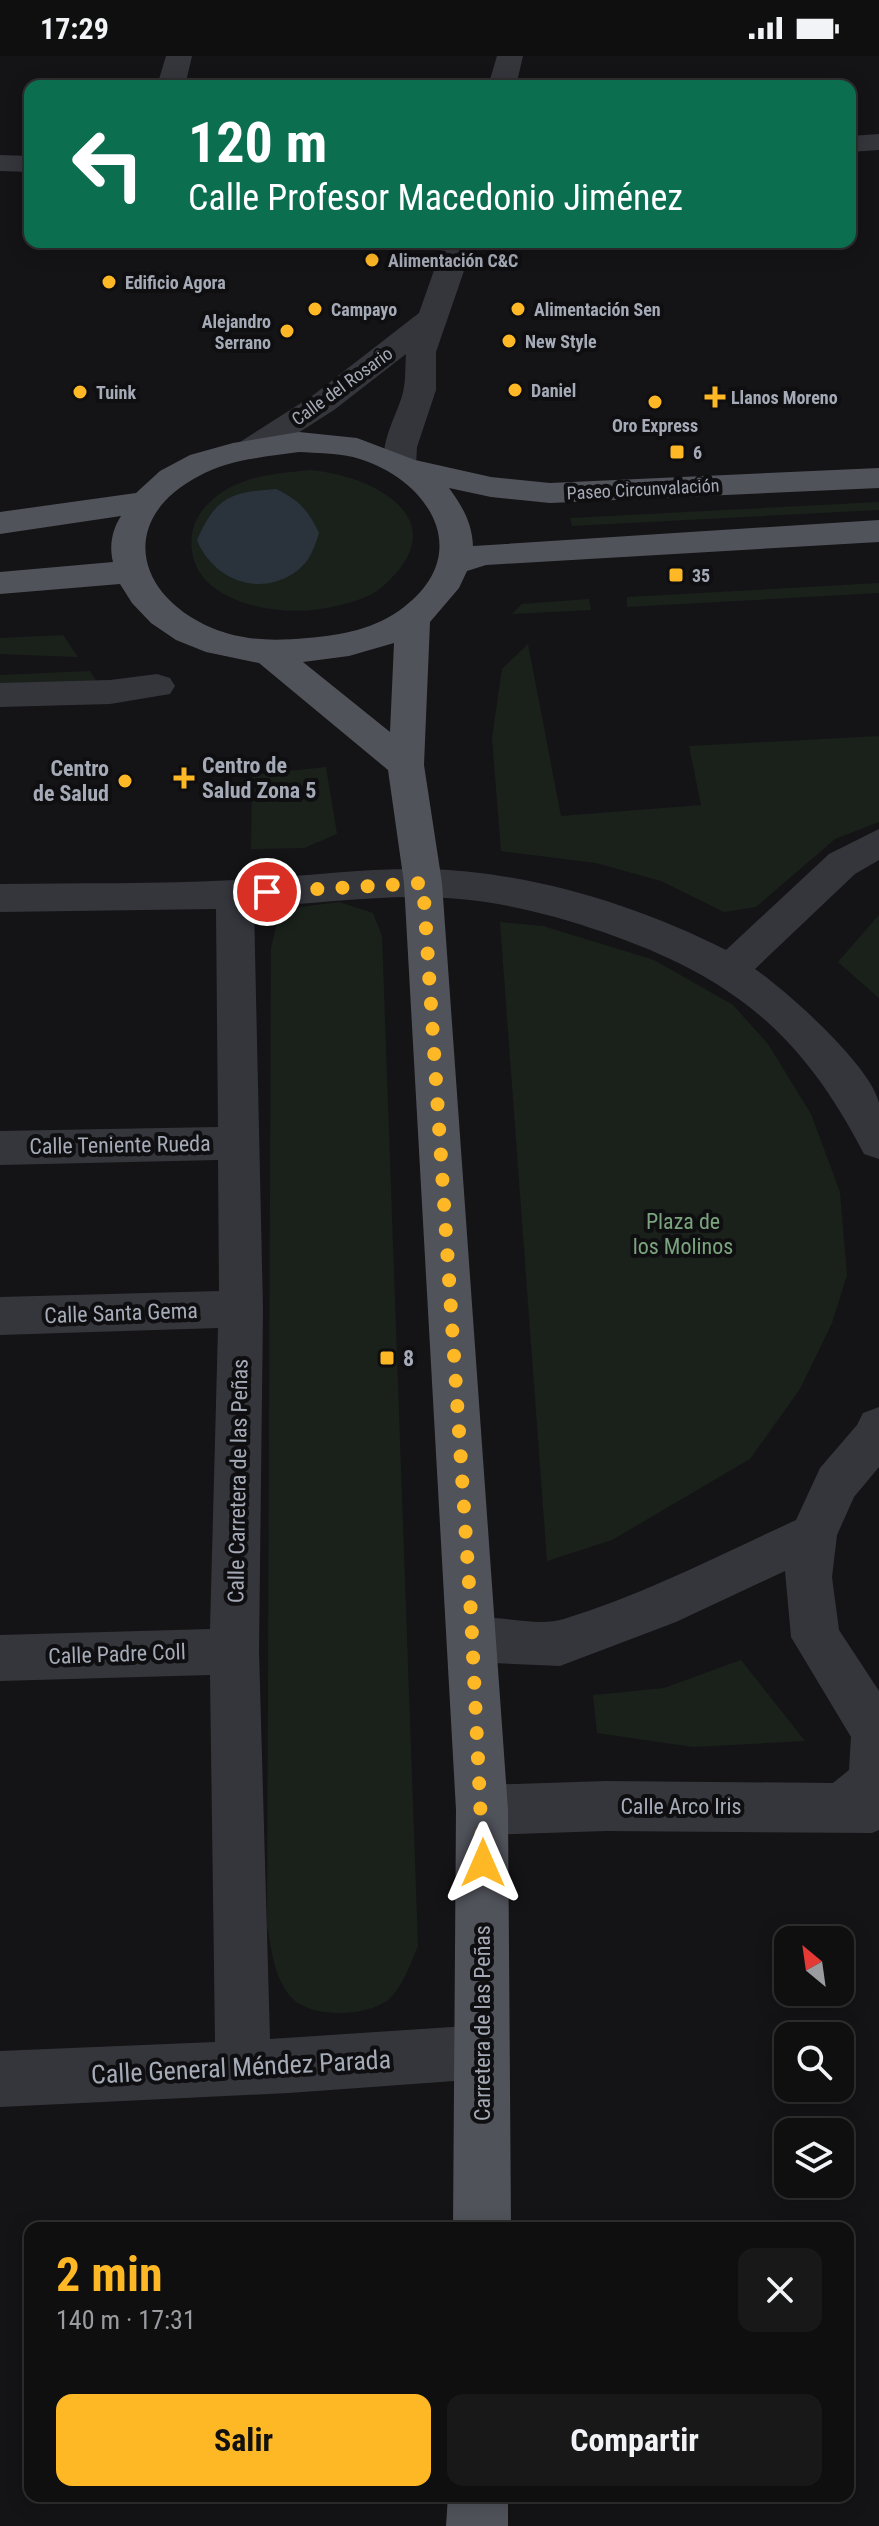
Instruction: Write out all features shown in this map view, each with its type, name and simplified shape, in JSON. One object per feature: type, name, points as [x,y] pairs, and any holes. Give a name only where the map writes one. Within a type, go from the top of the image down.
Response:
[{"type":"main road","points":[[299,442],[314,443],[364,450],[405,467],[451,510],[458,532],[456,563],[437,596],[413,620],[354,645],[269,653],[222,646],[190,634],[150,607],[128,572],[127,537],[144,502],[174,476],[219,454],[299,442]]},
{"type":"main road","name":"Paseo Circunvalación","points":[[405,467],[491,487],[550,493],[879,478]]},
{"type":"main road","points":[[0,523],[144,502]]},
{"type":"main road","points":[[456,563],[483,554],[879,531]]},
{"type":"main road","points":[[0,583],[128,572]]},
{"type":"main road","name":"Carretera de las Peñas","points":[[413,620],[406,765],[423,883],[482,1810],[482,2222]]},
{"type":"main road","points":[[269,653],[406,765]]},
{"type":"main road","points":[[477,2526],[478,2502]]},
{"type":"street","points":[[173,80],[179,56]]},
{"type":"street","points":[[504,80],[510,56]]},
{"type":"street","points":[[856,144],[879,142]]},
{"type":"street","points":[[0,163],[24,164]]},
{"type":"street","name":"Calle del Rosario","points":[[405,467],[401,447],[420,390],[421,352],[457,248]]},
{"type":"street","name":"Calle del Rosario","points":[[251,449],[323,403],[431,319]]},
{"type":"street","points":[[0,695],[110,692],[157,686]]},
{"type":"street","points":[[729,970],[842,864],[879,843]]},
{"type":"street","points":[[0,898],[235,894],[423,883],[492,888],[541,897],[612,919],[689,949],[729,970],[791,1018],[839,1071],[878,1140]]},
{"type":"street","name":"Calle Carretera de las Peñas","points":[[235,894],[241,1309],[234,1651],[243,2068]]},
{"type":"street","name":"Calle Teniente Rueda","points":[[0,1148],[241,1143]]},
{"type":"street","name":"Calle Santa Gema","points":[[0,1316],[241,1309]]},
{"type":"street","points":[[860,1807],[873,1783],[877,1732],[815,1637],[808,1577],[813,1535],[837,1483],[876,1436],[879,1427]]},
{"type":"street","points":[[472,1639],[560,1643],[659,1606],[813,1535]]},
{"type":"street","name":"Calle Padre Coll","points":[[0,1658],[234,1651]]},
{"type":"street","name":"Calle Arco Iris","points":[[482,1810],[606,1806],[860,1807]]},
{"type":"street","name":"Calle General Méndez Parada","points":[[0,2079],[243,2068],[482,2052]]},
{"type":"green space","points":[[310,470],[361,482],[400,506],[411,523],[412,542],[404,564],[371,595],[345,604],[311,610],[263,608],[219,591],[203,577],[193,558],[194,527],[206,506],[219,494],[242,482]]},
{"type":"green space","points":[[879,502],[879,510],[572,526],[570,518]]},
{"type":"green space","points":[[879,583],[879,593],[627,607],[627,597]]},
{"type":"green space","points":[[589,599],[591,610],[512,614],[522,604]]},
{"type":"green space","points":[[63,635],[78,657],[0,654],[0,638]]},
{"type":"green space","points":[[528,644],[561,816],[701,805],[689,746],[879,736],[879,822],[835,839],[756,907],[724,912],[661,881],[596,863],[501,851],[492,738],[502,669]]},
{"type":"green space","points":[[90,671],[97,682],[0,684],[0,675]]},
{"type":"green space","points":[[326,767],[337,834],[304,848],[251,849],[252,775]]},
{"type":"green space","points":[[339,902],[373,913],[382,936],[418,1946],[402,1982],[388,2000],[366,2010],[338,2013],[310,2009],[290,1996],[277,1972],[267,1927],[271,948],[277,923],[300,907]]},
{"type":"green space","points":[[879,915],[879,998],[838,962]]},
{"type":"green space","name":"Plaza de los Molinos","points":[[500,922],[543,926],[654,960],[733,1005],[768,1044],[811,1114],[840,1192],[847,1275],[832,1323],[800,1389],[750,1459],[612,1540],[547,1561]]},
{"type":"green space","points":[[741,1660],[805,1741],[693,1747],[597,1733],[593,1695],[664,1688]]},
{"type":"shaded area","points":[[276,489],[302,506],[319,533],[309,558],[284,579],[269,583],[254,584],[226,575],[204,554],[197,540],[204,526],[211,514],[226,500],[247,492]]},
{"type":"place","name":"Alimentación C&C","points":[[372,260]]},
{"type":"place","name":"Edificio Agora","points":[[109,282]]},
{"type":"place","name":"Campayo","points":[[315,309]]},
{"type":"place","name":"Alimentación Sen","points":[[518,309]]},
{"type":"place","name":"Alejandro Serrano","points":[[287,331]]},
{"type":"place","name":"New Style","points":[[509,341]]},
{"type":"place","name":"Daniel","points":[[515,390]]},
{"type":"place","name":"Tuink","points":[[80,392]]},
{"type":"place","name":"Llanos Moreno","points":[[715,397]]},
{"type":"place","name":"Oro Express","points":[[655,402]]},
{"type":"place","name":"6","points":[[677,452]]},
{"type":"place","name":"35","points":[[676,575]]},
{"type":"place","name":"Centro de Salud Zona 5","points":[[184,778]]},
{"type":"place","name":"Centro de Salud","points":[[125,781]]},
{"type":"place","name":"8","points":[[387,1358]]},
{"type":"route","points":[[267,892],[423,883],[471,1614],[483,1863]]}]
